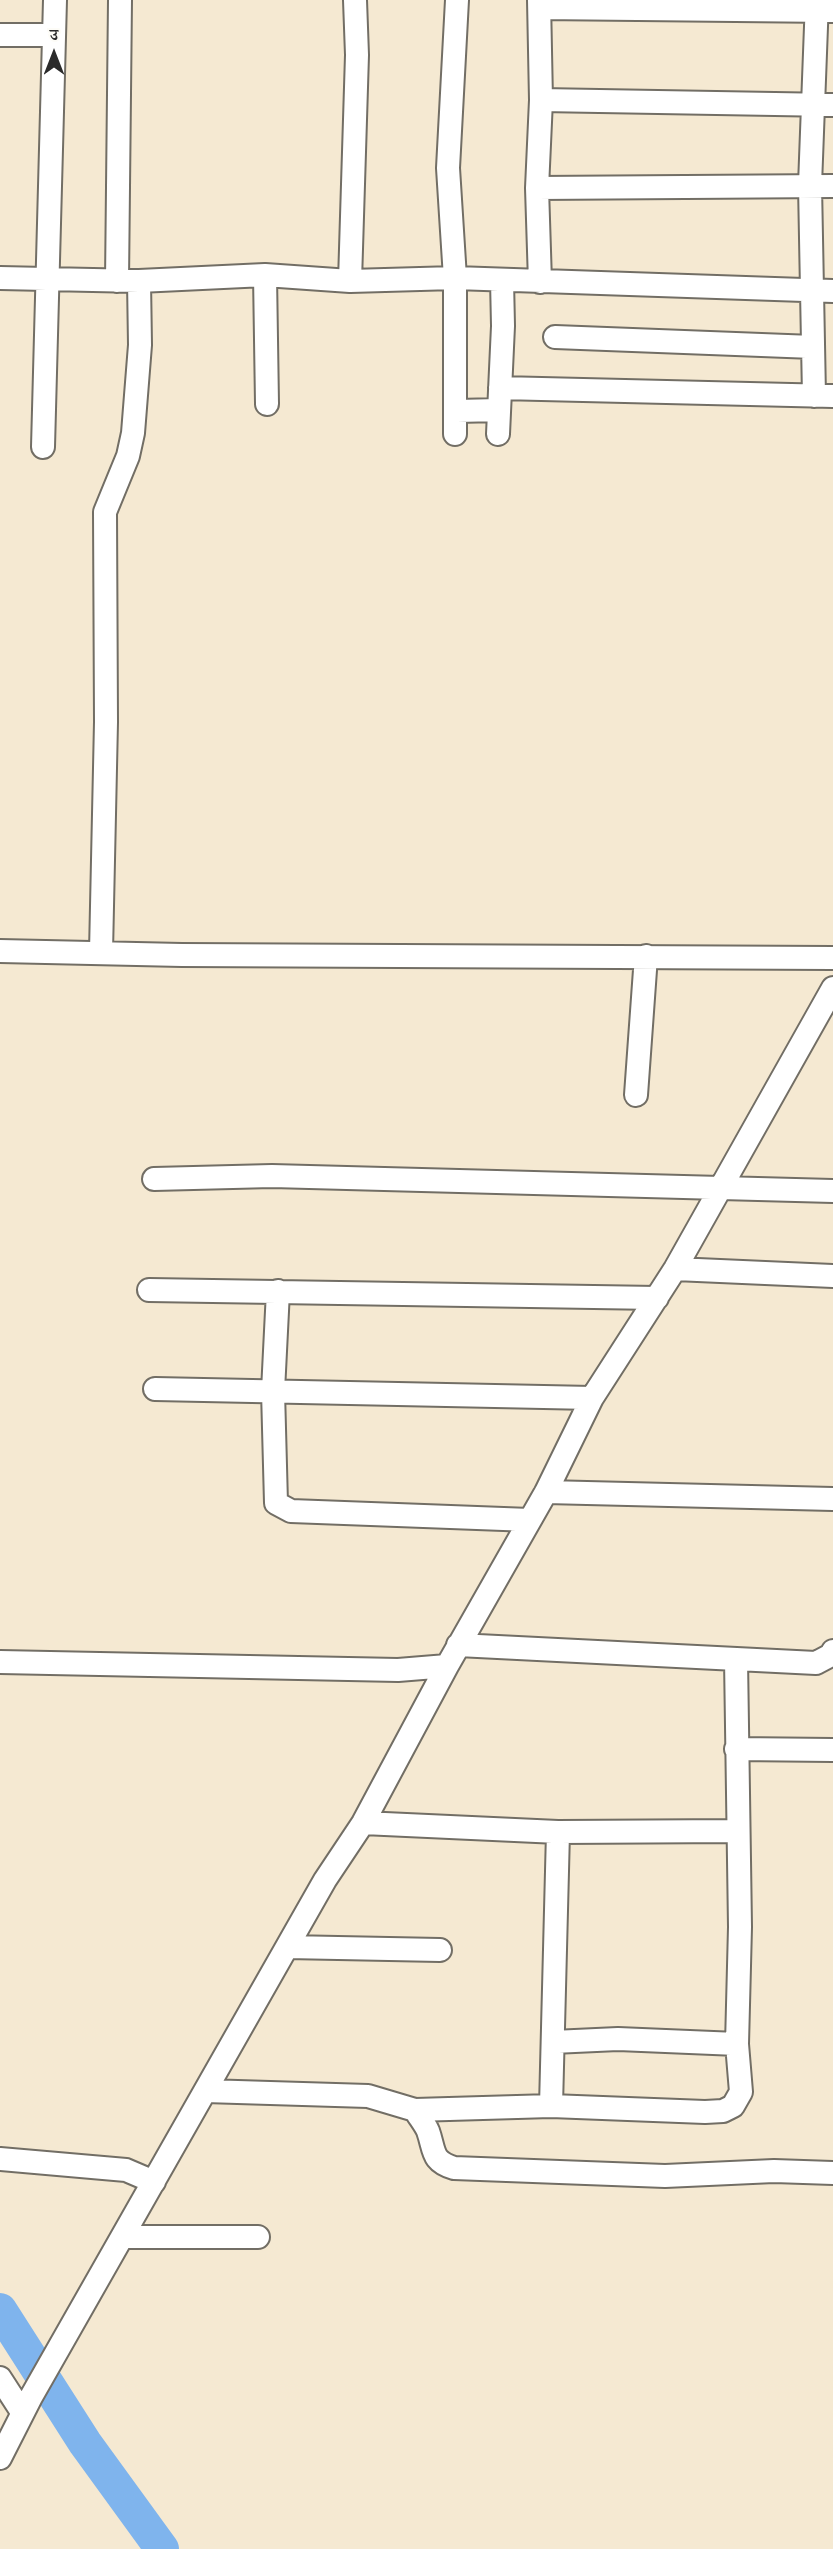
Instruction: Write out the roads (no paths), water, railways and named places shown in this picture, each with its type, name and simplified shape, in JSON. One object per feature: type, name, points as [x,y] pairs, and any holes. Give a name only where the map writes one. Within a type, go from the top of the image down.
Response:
[{"type":"street","points":[[43,447],[55,0]]},
{"type":"street","points":[[101,952],[106,722],[105,512],[128,456],[133,433],[140,345],[128,281],[120,0]]},
{"type":"street","points":[[350,281],[357,56],[355,0]]},
{"type":"street","points":[[455,434],[457,411],[455,278],[448,168],[457,0]]},
{"type":"street","points":[[500,388],[824,396],[813,347],[810,290],[810,185],[823,105],[822,8],[539,4],[541,100],[537,188],[540,282]]},
{"type":"street","points":[[0,35],[54,35]]},
{"type":"street","points":[[541,100],[823,105]]},
{"type":"street","points":[[537,188],[833,186]]},
{"type":"street","points":[[265,275],[267,404]]},
{"type":"street","points":[[0,278],[128,281],[265,275],[350,281],[455,278],[833,291]]},
{"type":"street","points":[[498,434],[502,280]]},
{"type":"street","points":[[555,337],[813,347]]},
{"type":"street","points":[[457,411],[499,411]]},
{"type":"street","points":[[0,951],[833,958]]},
{"type":"street","points":[[636,1095],[646,956]]},
{"type":"street","points":[[0,2458],[27,2405],[325,1880],[363,1823],[458,1645],[546,1492],[592,1398],[675,1269],[719,1187],[833,988]]},
{"type":"street","points":[[154,1179],[272,1176],[833,1191]]},
{"type":"street","points":[[675,1269],[833,1276]]},
{"type":"street","points":[[149,1290],[657,1298]]},
{"type":"street","points":[[278,1291],[273,1391],[276,1503],[283,1509],[530,1520]]},
{"type":"street","points":[[155,1389],[592,1398]]},
{"type":"street","points":[[546,1492],[833,1499]]},
{"type":"street","points":[[458,1645],[816,1663],[831,1655],[833,1651]]},
{"type":"street","points":[[205,2091],[368,2096],[415,2110],[551,2106],[723,2111],[734,2106],[741,2092],[737,2044],[736,1659]]},
{"type":"street","points":[[0,1662],[398,1670],[447,1666]]},
{"type":"street","points":[[736,1749],[833,1750]]},
{"type":"street","points":[[363,1823],[558,1832],[738,1831]]},
{"type":"street","points":[[551,2106],[558,1832]]},
{"type":"street","points":[[287,1947],[440,1950]]},
{"type":"street","points":[[552,2043],[618,2039],[737,2044]]},
{"type":"street","points":[[415,2110],[427,2129],[434,2154],[441,2164],[454,2168],[665,2176],[774,2171],[833,2173]]},
{"type":"street","points":[[0,2158],[126,2170],[154,2182]]},
{"type":"street","points":[[123,2237],[258,2237]]},
{"type":"street","points":[[0,2378],[27,2405]]},
{"type":"waterway","points":[[0,2310],[85,2443],[162,2549]]}]
